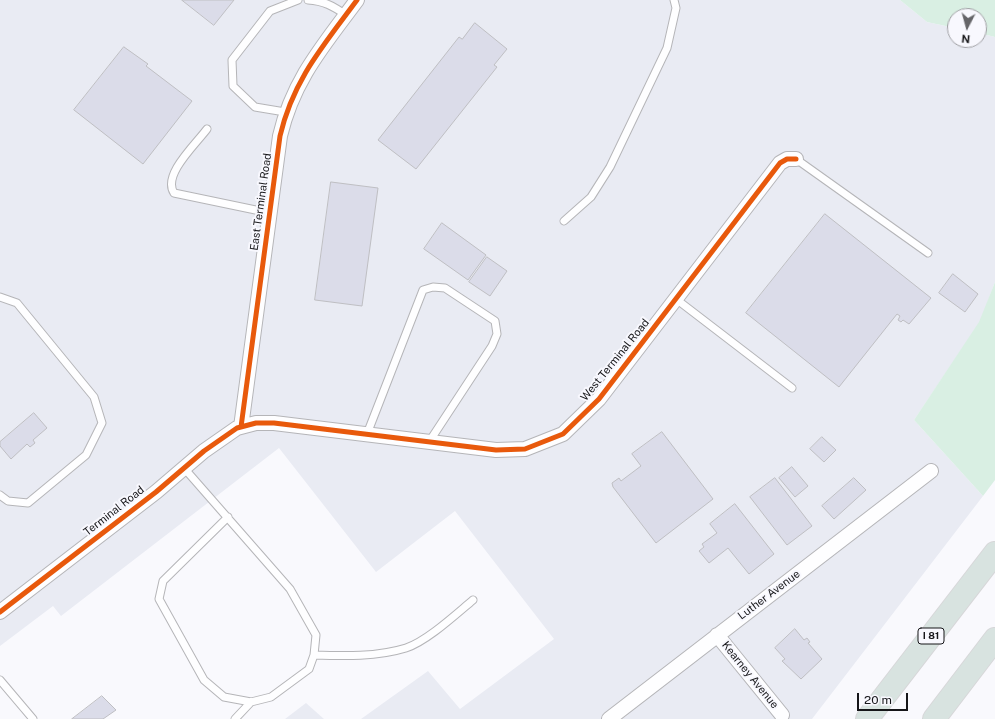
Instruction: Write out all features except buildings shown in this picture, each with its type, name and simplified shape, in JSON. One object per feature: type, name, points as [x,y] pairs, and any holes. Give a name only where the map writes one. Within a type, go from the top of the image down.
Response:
[{"type":"highway","name":"I 81","points":[[867,719],[995,553]]},
{"type":"highway","points":[[934,719],[995,639]]},
{"type":"street","name":"East Terminal Road","points":[[241,427],[280,136],[285,112],[293,93],[309,65],[357,0]]},
{"type":"street","name":"West Terminal Road","points":[[241,427],[256,423],[274,423],[496,450],[525,449],[563,434],[599,399],[780,163],[787,158],[796,160]]},
{"type":"street","name":"Terminal Road","points":[[1,610],[211,446],[237,428],[241,427]]},
{"type":"street","name":"Luther Avenue","points":[[609,719],[931,471]]},
{"type":"street","name":"Kearney Avenue","points":[[717,635],[782,715]]},
{"type":"lane","points":[[285,112],[255,107],[233,86],[232,60],[270,11],[298,0]]},
{"type":"lane","points":[[308,0],[321,1],[330,4],[346,15]]},
{"type":"lane","points":[[564,221],[591,197],[610,167],[667,48],[676,8],[674,0]]},
{"type":"lane","points":[[208,129],[174,172],[170,182],[174,193],[270,213]]},
{"type":"lane","points":[[796,160],[928,253]]},
{"type":"lane","points":[[367,434],[423,290],[433,287],[445,288],[495,321],[497,334],[492,346],[429,442]]},
{"type":"lane","points":[[0,297],[17,303],[94,397],[102,423],[86,455],[28,503],[8,501],[0,495]]},
{"type":"lane","points":[[676,298],[792,388]]},
{"type":"lane","points":[[184,468],[228,518],[290,589],[316,635],[314,655],[309,669],[271,697],[251,702],[224,696],[204,680],[159,599],[163,581],[228,518]]},
{"type":"lane","points":[[314,655],[344,656],[379,653],[407,648],[435,630],[473,600]]},
{"type":"lane","points":[[0,680],[33,719]]},
{"type":"lane","points":[[235,719],[251,702]]},
{"type":"shaded area","points":[[0,0],[900,0],[927,22],[947,26],[947,48],[987,48],[987,35],[995,37],[995,282],[980,322],[914,420],[983,496],[812,719],[361,719],[428,671],[460,709],[554,639],[455,511],[376,572],[279,448],[61,616],[53,606],[0,646]]},
{"type":"shaded area","points":[[306,703],[324,719],[285,719]]},
{"type":"green space","points":[[900,0],[995,0],[995,37],[987,35],[987,8],[947,8],[947,26],[927,22]]},
{"type":"green space","points":[[995,282],[995,480],[983,496],[914,420],[979,322]]},
{"type":"cycle path","points":[[241,427],[280,136],[286,116],[301,80],[321,48],[357,0]]},
{"type":"cycle path","points":[[0,612],[156,492],[204,451],[237,428],[256,423],[274,423],[496,450],[525,449],[563,434],[599,399],[780,163],[787,159],[796,159]]}]
